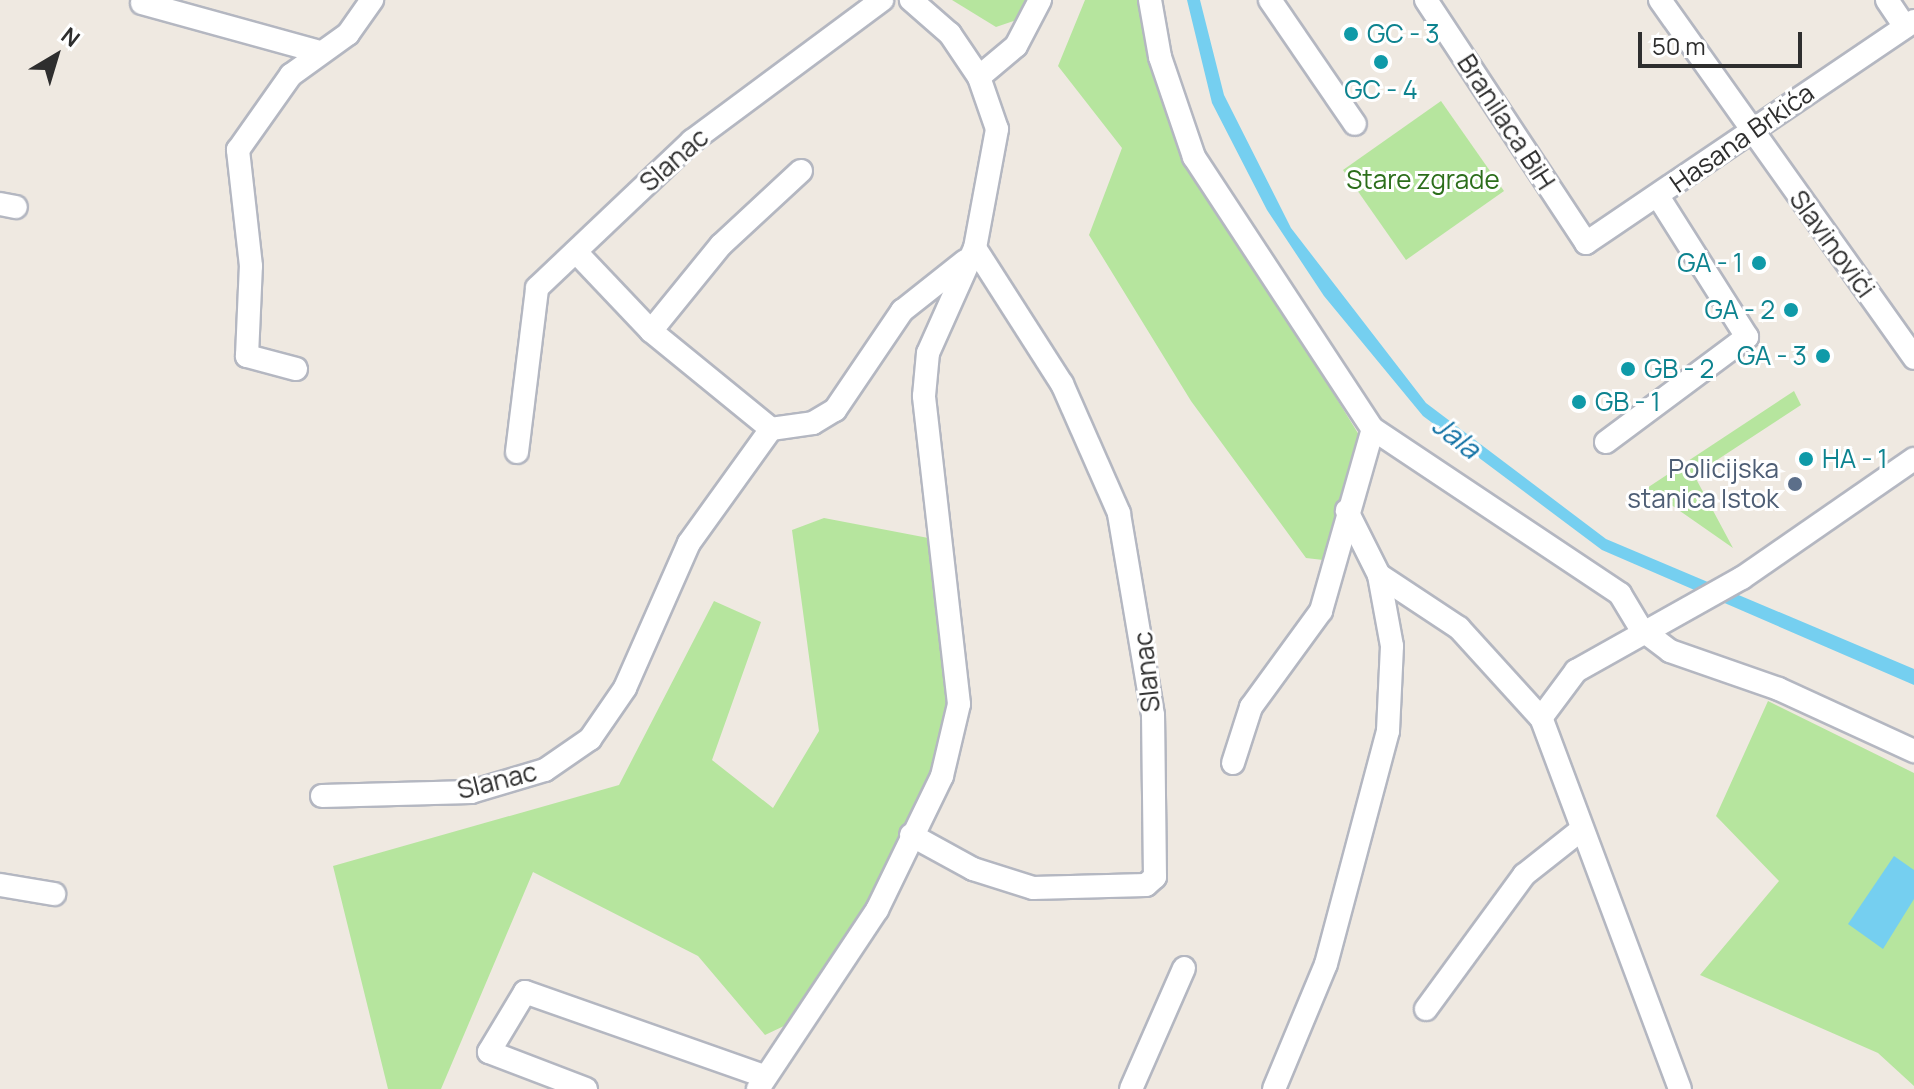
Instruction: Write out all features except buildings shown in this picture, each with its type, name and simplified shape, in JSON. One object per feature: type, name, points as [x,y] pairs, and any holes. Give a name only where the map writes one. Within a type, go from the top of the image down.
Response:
[{"type":"street","points":[[296,369],[247,356],[251,266],[238,150],[291,75],[348,34],[372,0]]},
{"type":"street","name":"Slanac","points":[[517,452],[531,303],[576,252],[692,141],[882,0]]},
{"type":"street","points":[[586,1089],[489,1052],[525,992],[760,1082],[856,943],[942,776],[959,704],[924,396],[928,353],[970,254],[997,157],[997,129],[979,77],[950,34],[911,0]]},
{"type":"street","points":[[979,77],[1016,46],[1040,0]]},
{"type":"street","points":[[1150,0],[1160,57],[1194,157],[1373,429],[1620,594],[1641,629],[1670,651],[1779,689],[1914,751]]},
{"type":"street","points":[[1270,0],[1355,124]]},
{"type":"street","name":"Branilaca BiH","points":[[1426,0],[1586,243]]},
{"type":"street","name":"Slavinovići","points":[[1660,0],[1914,358]]},
{"type":"street","name":"Hasana Brkića","points":[[1586,243],[1658,196],[1750,129],[1910,24],[1887,0]]},
{"type":"street","points":[[142,3],[320,52]]},
{"type":"street","points":[[651,331],[721,245],[801,171]]},
{"type":"street","name":"Hasana Brkića","points":[[1606,442],[1747,337],[1658,196]]},
{"type":"street","points":[[576,252],[651,331],[771,429],[813,423],[835,410],[902,311],[970,254]]},
{"type":"street","name":"Slanac","points":[[911,835],[973,869],[1033,888],[1146,885],[1155,877],[1153,715],[1119,513],[1062,384],[970,254]]},
{"type":"street","name":"Slanac","points":[[322,796],[471,792],[545,770],[590,739],[625,688],[689,543],[771,429]]},
{"type":"street","points":[[1233,763],[1251,707],[1321,611],[1347,511],[1373,429]]},
{"type":"street","points":[[1541,718],[1576,671],[1641,629],[1680,617],[1914,459]]},
{"type":"street","points":[[1274,1089],[1326,964],[1388,731],[1392,646],[1379,575],[1347,511]]},
{"type":"street","points":[[1379,575],[1459,628],[1541,718],[1674,1085]]},
{"type":"street","points":[[1426,1009],[1524,875],[1582,829]]},
{"type":"street","points":[[0,885],[54,894]]},
{"type":"street","points":[[1131,1089],[1184,968]]},
{"type":"green space","points":[[952,0],[1038,0],[1037,13],[996,27]]},
{"type":"green space","points":[[1085,0],[1153,0],[1199,174],[1367,448],[1332,561],[1306,558],[1191,401],[1089,235],[1122,148],[1058,66]]},
{"type":"green space","name":"Stare zgrade","points":[[1441,101],[1504,191],[1406,260],[1343,170]]},
{"type":"green space","points":[[1794,391],[1801,405],[1694,475],[1733,548],[1647,488]]},
{"type":"green space","points":[[824,518],[944,541],[961,670],[942,776],[793,1034],[784,1026],[765,1035],[698,956],[533,872],[441,1089],[388,1089],[333,866],[619,785],[714,601],[761,622],[712,760],[773,808],[819,731],[792,530]]},
{"type":"green space","points":[[1768,701],[1914,773],[1914,1086],[1878,1053],[1700,975],[1779,881],[1716,816]]},
{"type":"water","name":"Jala","points":[[1187,0],[1200,0],[1224,95],[1291,228],[1426,403],[1606,539],[1914,669],[1914,685],[1602,550],[1423,416],[1324,296],[1267,210],[1212,103]]},
{"type":"water","points":[[1894,856],[1914,870],[1914,899],[1883,949],[1848,924]]},
{"type":"place","name":"GC - 3","points":[[1351,34]]},
{"type":"place","name":"GC - 4","points":[[1381,62]]},
{"type":"place","name":"GA - 1","points":[[1759,263]]},
{"type":"place","name":"GA - 2","points":[[1791,310]]},
{"type":"place","name":"GA - 3","points":[[1823,356]]},
{"type":"place","name":"GB - 2","points":[[1628,369]]},
{"type":"place","name":"GB - 1","points":[[1579,402]]},
{"type":"place","name":"HA - 1","points":[[1806,459]]},
{"type":"place","name":"Policijska stanica Istok","points":[[1795,484]]}]
